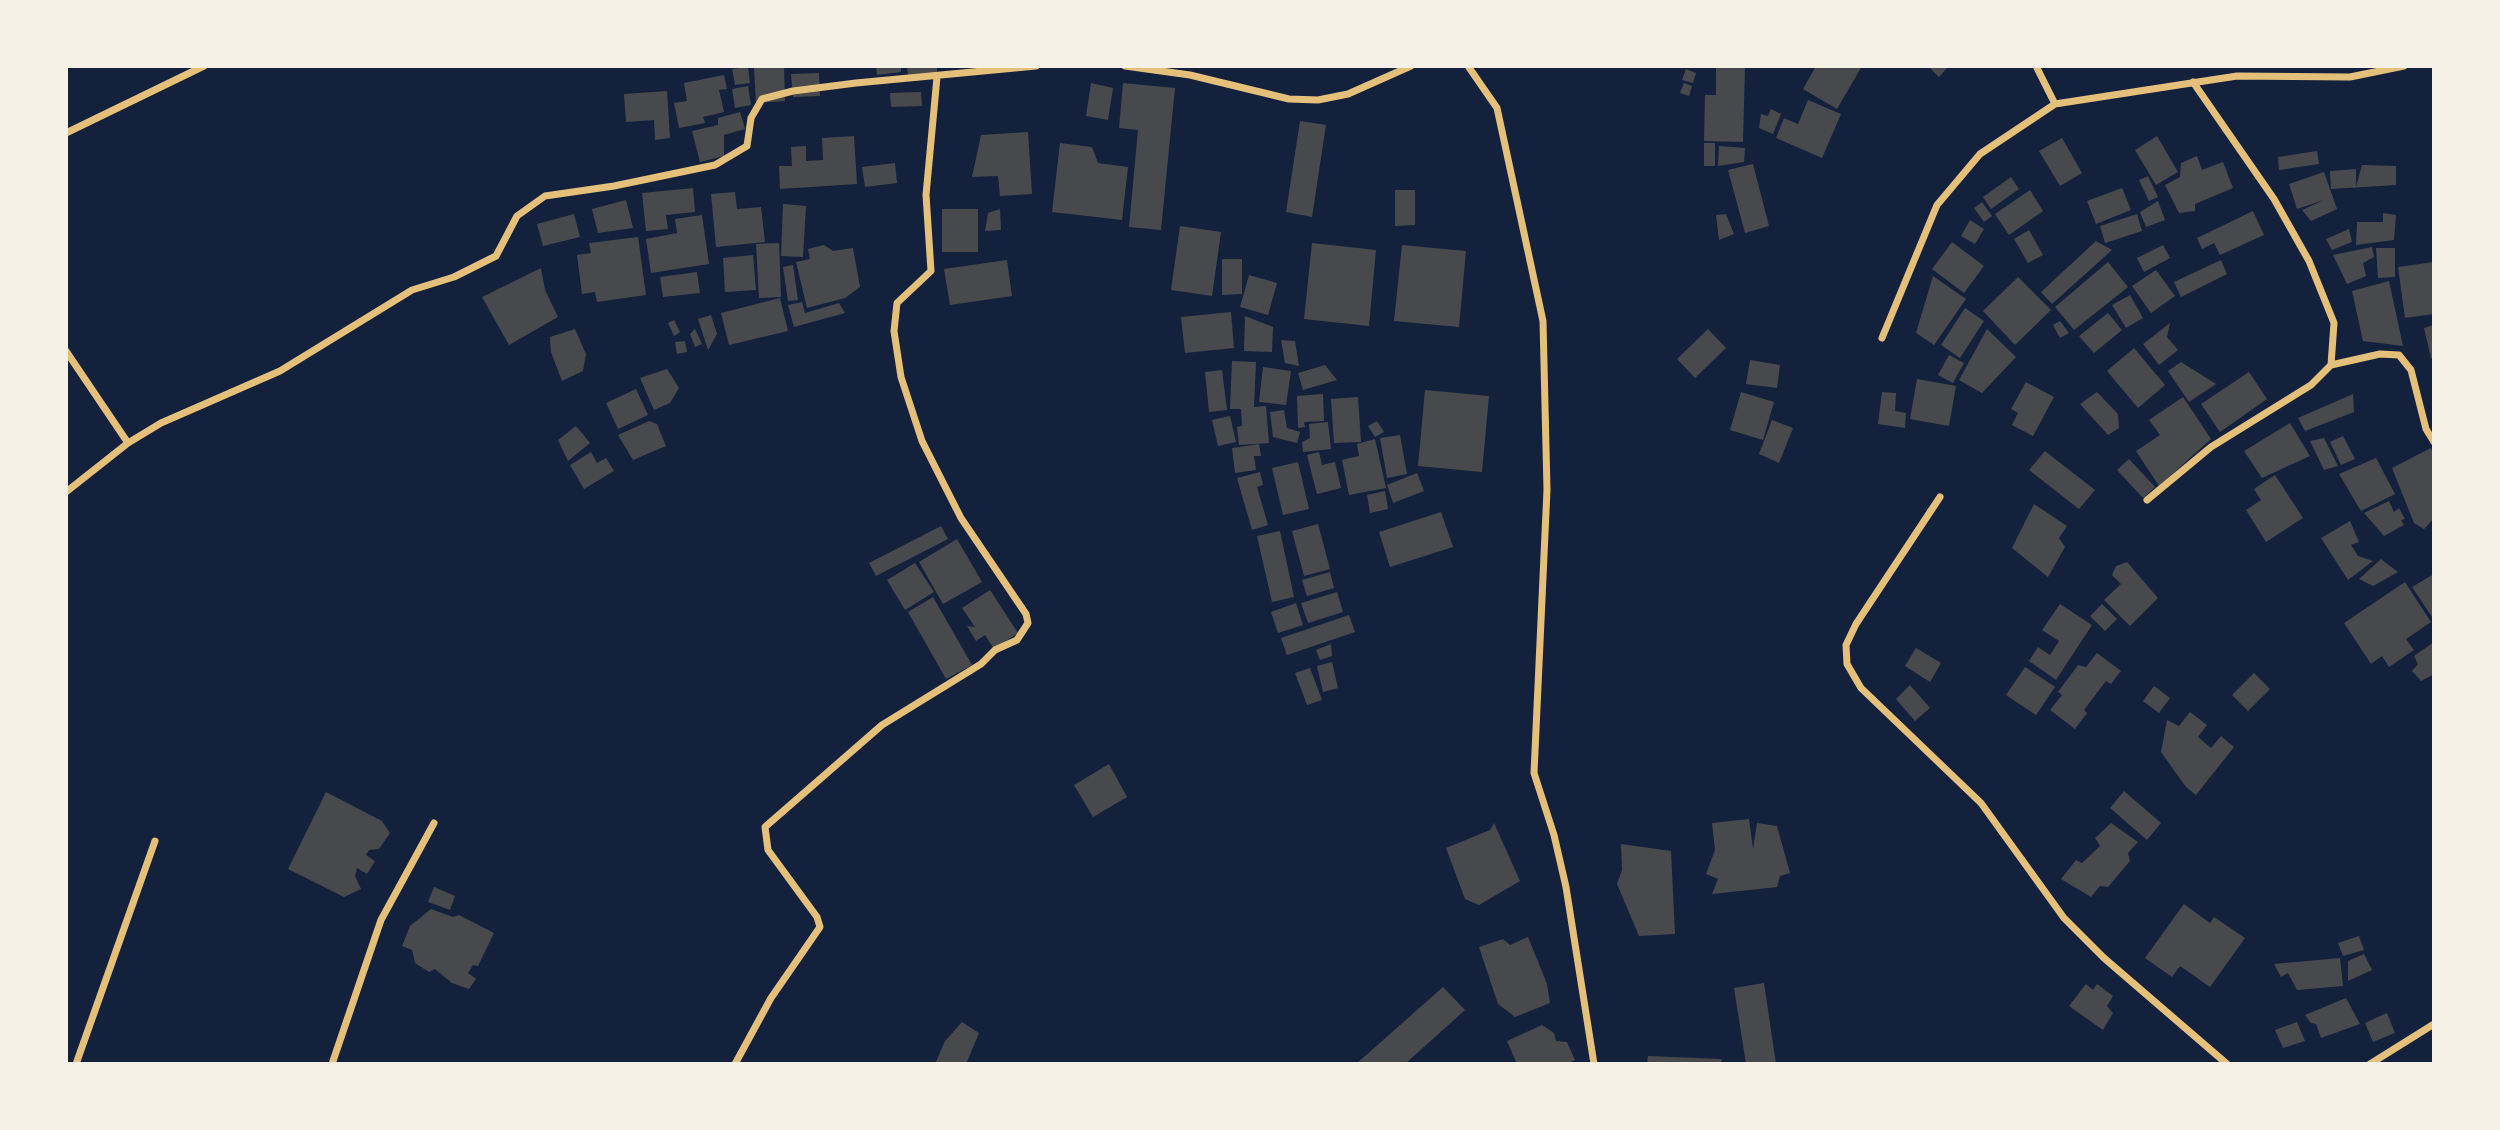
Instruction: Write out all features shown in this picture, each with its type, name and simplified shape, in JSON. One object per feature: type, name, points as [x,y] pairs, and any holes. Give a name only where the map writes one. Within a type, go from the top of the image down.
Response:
[{"type":"street","points":[[66,133],[204,66]]},
{"type":"street","points":[[66,492],[128,443],[161,423],[280,371],[412,290],[454,277],[496,256],[517,216],[545,196],[614,186],[715,165],[747,146],[751,118],[762,99],[793,91],[1036,66]]},
{"type":"street","points":[[1125,66],[1191,75],[1289,99],[1318,100],[1348,94],[1410,66]]},
{"type":"street","points":[[1468,66],[1497,108],[1543,321],[1548,490],[1534,773],[1554,835],[1566,887],[1594,1063]]},
{"type":"street","points":[[2036,66],[2055,104]]},
{"type":"street","points":[[1882,338],[1937,205],[1980,154],[2055,104],[2237,76],[2350,77],[2404,66]]},
{"type":"street","points":[[735,1063],[771,998],[820,927],[817,918],[768,850],[765,827],[882,726],[981,664],[995,650],[1017,640],[1028,623],[1026,614],[961,518],[922,440],[901,377],[894,331],[897,303],[931,271],[926,195],[937,77]]},
{"type":"street","points":[[2193,82],[2274,199],[2309,261],[2334,323],[2331,365]]},
{"type":"street","points":[[66,351],[128,443]]},
{"type":"street","points":[[2147,500],[2211,447],[2311,386],[2331,365],[2380,354],[2399,355],[2412,370],[2426,429],[2434,442]]},
{"type":"street","points":[[1940,497],[1856,624],[1846,645],[1847,664],[1861,688],[1981,803],[2064,918],[2104,958],[2227,1063]]},
{"type":"street","points":[[332,1063],[381,920],[434,823]]},
{"type":"street","points":[[76,1063],[155,841]]},
{"type":"street","points":[[2370,1063],[2434,1024]]},
{"type":"building","points":[[784,66],[785,101],[756,103],[754,68]]},
{"type":"building","points":[[876,66],[901,66],[901,72],[877,75]]},
{"type":"building","points":[[907,66],[937,66],[937,73],[908,75]]},
{"type":"building","points":[[1716,66],[1745,66],[1743,142],[1704,141],[1705,95],[1716,95]]},
{"type":"building","points":[[1816,66],[1862,66],[1837,109],[1803,89]]},
{"type":"building","points":[[1928,66],[1949,66],[1939,77]]},
{"type":"building","points":[[748,67],[750,83],[735,85],[732,69]]},
{"type":"building","points":[[1686,69],[1696,73],[1693,83],[1682,80]]},
{"type":"building","points":[[819,73],[820,96],[793,97],[791,74]]},
{"type":"building","points":[[724,75],[727,89],[719,90],[724,112],[703,117],[705,123],[679,128],[674,103],[687,101],[684,83]]},
{"type":"building","points":[[1091,83],[1113,88],[1108,120],[1086,116]]},
{"type":"building","points":[[1123,83],[1175,88],[1161,230],[1129,227],[1138,130],[1119,128]]},
{"type":"building","points":[[1684,83],[1692,86],[1689,96],[1680,93]]},
{"type":"building","points":[[748,86],[751,105],[735,108],[732,89]]},
{"type":"building","points":[[667,91],[670,138],[655,140],[654,120],[626,122],[624,94]]},
{"type":"building","points":[[921,92],[922,106],[891,107],[890,93]]},
{"type":"building","points":[[1808,100],[1841,114],[1822,158],[1776,138],[1784,118],[1798,124]]},
{"type":"building","points":[[1771,109],[1781,114],[1773,134],[1759,128],[1761,114],[1768,116]]},
{"type":"building","points":[[740,112],[745,129],[724,135],[724,156],[700,162],[692,131],[718,125],[718,118]]},
{"type":"building","points":[[1300,121],[1326,125],[1312,217],[1286,212]]},
{"type":"building","points":[[1028,132],[1032,194],[1000,196],[998,176],[972,177],[981,135]]},
{"type":"building","points":[[854,136],[857,184],[780,189],[779,166],[792,166],[791,147],[806,146],[806,161],[823,160],[822,138]]},
{"type":"building","points":[[2157,136],[2178,172],[2156,185],[2135,150]]},
{"type":"building","points":[[2062,138],[2082,173],[2060,186],[2039,151]]},
{"type":"building","points":[[1060,143],[1092,147],[1098,163],[1128,167],[1122,220],[1052,212]]},
{"type":"building","points":[[1704,143],[1715,143],[1715,166],[1704,166]]},
{"type":"building","points":[[1719,146],[1745,148],[1744,162],[1718,166]]},
{"type":"building","points":[[2317,151],[2319,164],[2279,170],[2278,157]]},
{"type":"building","points":[[2197,156],[2202,170],[2223,162],[2233,188],[2195,204],[2195,211],[2179,213],[2165,185],[2180,177],[2181,163]]},
{"type":"building","points":[[895,163],[897,183],[865,187],[862,167]]},
{"type":"building","points":[[1753,164],[1769,226],[1745,233],[1728,170]]},
{"type":"building","points":[[2362,165],[2396,166],[2396,185],[2331,189],[2330,171],[2356,169],[2356,187]]},
{"type":"building","points":[[2324,172],[2337,209],[2311,221],[2302,210],[2324,200],[2297,209],[2289,184]]},
{"type":"building","points":[[2148,176],[2158,197],[2149,201],[2139,180]]},
{"type":"building","points":[[2011,177],[2019,189],[1991,209],[1983,197]]},
{"type":"building","points":[[693,188],[695,212],[666,215],[668,229],[646,231],[642,193]]},
{"type":"building","points":[[2122,188],[2131,210],[2096,224],[2087,201]]},
{"type":"building","points":[[1395,190],[1415,190],[1415,225],[1395,226]]},
{"type":"building","points":[[2030,190],[2043,211],[2009,235],[1995,214]]},
{"type":"building","points":[[735,192],[737,209],[761,207],[765,242],[716,247],[711,194]]},
{"type":"building","points":[[626,200],[633,228],[598,233],[592,209]]},
{"type":"building","points":[[2158,201],[2165,220],[2146,227],[2140,212]]},
{"type":"building","points":[[1982,202],[1992,216],[1984,222],[1974,208]]},
{"type":"building","points":[[783,204],[806,206],[803,257],[781,256]]},
{"type":"building","points":[[942,209],[978,209],[978,252],[942,252]]},
{"type":"building","points":[[1000,209],[1001,230],[985,231],[988,213]]},
{"type":"building","points":[[2253,211],[2264,235],[2220,255],[2214,243],[2202,249],[2197,238]]},
{"type":"building","points":[[2383,213],[2396,215],[2394,240],[2356,245],[2357,222],[2383,222]]},
{"type":"building","points":[[574,214],[580,237],[543,246],[537,224]]},
{"type":"building","points":[[1726,214],[1734,234],[1719,240],[1716,215]]},
{"type":"building","points":[[2137,214],[2142,231],[2105,243],[2100,226]]},
{"type":"building","points":[[702,215],[709,264],[651,273],[646,239],[677,233],[675,219]]},
{"type":"building","points":[[1970,220],[1984,229],[1975,244],[1961,236]]},
{"type":"building","points":[[1180,226],[1221,232],[1212,296],[1171,290]]},
{"type":"building","points":[[2349,229],[2352,242],[2332,250],[2326,239]]},
{"type":"building","points":[[2029,230],[2043,255],[2028,263],[2014,239]]},
{"type":"building","points":[[638,237],[646,295],[597,302],[595,292],[582,294],[577,255],[591,253],[589,243]]},
{"type":"building","points":[[2096,241],[2112,250],[2052,304],[2041,292]]},
{"type":"building","points":[[1952,242],[1984,266],[1964,293],[1932,269]]},
{"type":"building","points":[[779,243],[781,297],[759,298],[756,244]]},
{"type":"building","points":[[1312,243],[1376,250],[1369,326],[1304,319]]},
{"type":"building","points":[[824,245],[833,251],[853,248],[860,287],[845,298],[807,308],[796,262],[810,259],[808,249]]},
{"type":"building","points":[[1402,245],[1466,251],[1459,327],[1394,321]]},
{"type":"building","points":[[2163,245],[2170,258],[2144,272],[2137,258]]},
{"type":"building","points":[[2372,247],[2374,257],[2363,263],[2366,276],[2347,284],[2333,255]]},
{"type":"building","points":[[2376,248],[2395,248],[2395,277],[2378,278]]},
{"type":"building","points":[[753,255],[756,290],[725,292],[723,258]]},
{"type":"building","points":[[1222,259],[1242,259],[1242,294],[1222,295]]},
{"type":"building","points":[[1007,260],[1012,296],[950,305],[944,269]]},
{"type":"building","points":[[2221,260],[2227,274],[2181,297],[2174,282]]},
{"type":"building","points":[[2108,262],[2128,287],[2074,330],[2055,307]]},
{"type":"building","points":[[2434,262],[2434,314],[2405,318],[2398,267]]},
{"type":"building","points":[[793,265],[798,300],[788,301],[783,267]]},
{"type":"building","points":[[541,268],[545,290],[558,317],[509,345],[482,297]]},
{"type":"building","points":[[2156,270],[2175,296],[2151,313],[2132,286]]},
{"type":"building","points":[[697,272],[700,293],[663,297],[660,277]]},
{"type":"building","points":[[1249,275],[1277,283],[1268,315],[1240,307]]},
{"type":"building","points":[[1933,276],[1966,299],[1934,345],[1916,333]]},
{"type":"building","points":[[2018,277],[2051,310],[2015,345],[1983,311]]},
{"type":"building","points":[[2389,281],[2403,346],[2363,341],[2352,291]]},
{"type":"building","points":[[2130,295],[2143,318],[2126,328],[2112,305]]},
{"type":"building","points":[[780,298],[788,331],[729,345],[721,313]]},
{"type":"building","points":[[802,302],[805,313],[839,303],[845,313],[794,327],[788,305]]},
{"type":"building","points":[[1965,308],[1984,321],[1960,358],[1941,345]]},
{"type":"building","points":[[1231,312],[1234,348],[1185,353],[1181,317]]},
{"type":"building","points":[[2108,313],[2122,330],[2094,353],[2079,336]]},
{"type":"building","points":[[711,315],[717,334],[708,350],[698,319]]},
{"type":"building","points":[[1245,316],[1273,327],[1272,352],[1244,351]]},
{"type":"building","points":[[674,320],[680,332],[674,336],[668,323]]},
{"type":"building","points":[[2060,321],[2069,333],[2060,338],[2053,325]]},
{"type":"building","points":[[2170,323],[2167,337],[2178,350],[2159,365],[2143,344]]},
{"type":"building","points":[[2434,325],[2434,358],[2431,358],[2424,328]]},
{"type":"building","points":[[575,329],[586,354],[583,371],[562,381],[551,352],[550,337]]},
{"type":"building","points":[[695,329],[702,344],[695,347],[690,334]]},
{"type":"building","points":[[1708,329],[1726,348],[1695,378],[1677,359]]},
{"type":"building","points":[[1987,329],[2016,357],[1982,393],[1959,380]]},
{"type":"building","points":[[1281,340],[1295,341],[1299,366],[1285,363]]},
{"type":"building","points":[[685,341],[687,352],[677,354],[675,342]]},
{"type":"building","points":[[2134,348],[2165,385],[2138,408],[2107,371]]},
{"type":"building","points":[[1949,355],[1964,363],[1953,383],[1938,375]]},
{"type":"building","points":[[1750,360],[1780,365],[1777,388],[1746,384]]},
{"type":"building","points":[[1232,361],[1256,362],[1254,407],[1266,406],[1269,443],[1239,445],[1237,427],[1242,426],[1241,409],[1230,409]]},
{"type":"building","points":[[2181,362],[2216,384],[2189,402],[2168,371]]},
{"type":"building","points":[[1325,365],[1337,380],[1303,390],[1298,373]]},
{"type":"building","points":[[1263,367],[1291,371],[1286,405],[1259,402]]},
{"type":"building","points":[[667,369],[679,388],[670,403],[654,410],[640,378]]},
{"type":"building","points":[[1222,370],[1227,410],[1209,412],[1205,372]]},
{"type":"building","points":[[2249,372],[2267,399],[2220,432],[2201,404]]},
{"type":"building","points":[[1917,379],[1956,386],[1949,426],[1910,419]]},
{"type":"building","points":[[2026,382],[2054,397],[2033,436],[2012,425],[2018,413],[2011,409]]},
{"type":"building","points":[[636,389],[648,415],[618,429],[606,403]]},
{"type":"building","points":[[1425,390],[1489,396],[1482,472],[1418,466]]},
{"type":"building","points":[[1741,392],[1774,402],[1763,440],[1730,430]]},
{"type":"building","points":[[1882,392],[1896,393],[1895,411],[1906,413],[1905,428],[1878,424]]},
{"type":"building","points":[[2097,392],[2118,414],[2119,428],[2108,435],[2080,404]]},
{"type":"building","points":[[1323,394],[1324,421],[1304,422],[1305,427],[1298,428],[1297,396]]},
{"type":"building","points":[[2353,394],[2354,412],[2305,431],[2298,418]]},
{"type":"building","points":[[1358,397],[1361,442],[1334,443],[1331,399]]},
{"type":"building","points":[[2183,397],[2211,439],[2159,486],[2136,451],[2160,435],[2149,420]]},
{"type":"building","points":[[1284,410],[1287,428],[1300,432],[1297,443],[1273,437],[1270,412]]},
{"type":"building","points":[[1230,416],[1236,442],[1218,446],[1212,420]]},
{"type":"building","points":[[1772,420],[1793,428],[1779,463],[1759,454]]},
{"type":"building","points":[[649,421],[657,424],[666,446],[633,460],[618,435]]},
{"type":"building","points":[[1377,421],[1384,432],[1375,437],[1368,426]]},
{"type":"building","points":[[1328,422],[1331,449],[1303,452],[1302,442],[1310,438],[1309,424]]},
{"type":"building","points":[[2290,423],[2310,456],[2262,478],[2244,451]]},
{"type":"building","points":[[576,426],[590,443],[568,461],[558,440]]},
{"type":"building","points":[[1400,435],[1407,474],[1387,478],[1380,438]]},
{"type":"building","points":[[2343,436],[2355,459],[2341,465],[2330,442]]},
{"type":"building","points":[[2324,438],[2338,466],[2324,470],[2310,441]]},
{"type":"building","points":[[1375,439],[1386,488],[1349,495],[1342,460],[1359,456],[1357,444]]},
{"type":"building","points":[[1259,444],[1261,456],[1254,456],[1256,470],[1235,473],[1232,448]]},
{"type":"building","points":[[2431,448],[2434,454],[2434,518],[2424,529],[2414,523],[2392,468]]},
{"type":"building","points":[[2045,451],[2095,490],[2079,509],[2029,470]]},
{"type":"building","points":[[591,452],[597,463],[606,458],[614,471],[584,489],[570,465]]},
{"type":"building","points":[[1319,452],[1322,465],[1335,462],[1341,488],[1317,494],[1307,455]]},
{"type":"building","points":[[2376,458],[2395,494],[2361,511],[2339,474]]},
{"type":"building","points":[[2129,459],[2155,487],[2143,498],[2117,470]]},
{"type":"building","points":[[1298,462],[1309,509],[1283,515],[1272,468]]},
{"type":"building","points":[[1260,472],[1263,485],[1257,487],[1268,525],[1252,530],[1237,478]]},
{"type":"building","points":[[1417,473],[1424,491],[1393,503],[1387,485]]},
{"type":"building","points":[[2275,475],[2303,518],[2266,542],[2246,510],[2261,500],[2254,489]]},
{"type":"building","points":[[1385,491],[1388,509],[1370,513],[1367,495]]},
{"type":"building","points":[[2389,501],[2394,512],[2399,508],[2405,519],[2401,520],[2404,525],[2384,536],[2364,513]]},
{"type":"building","points":[[2034,504],[2067,526],[2059,538],[2065,547],[2048,577],[2012,548]]},
{"type":"building","points":[[1441,512],[1453,547],[1390,567],[1379,532]]},
{"type":"building","points":[[2350,521],[2359,542],[2351,545],[2358,556],[2373,561],[2348,580],[2321,538]]},
{"type":"building","points":[[1318,524],[1330,569],[1304,576],[1292,531]]},
{"type":"building","points":[[941,526],[948,539],[876,576],[869,563]]},
{"type":"building","points":[[1280,531],[1294,597],[1272,602],[1257,536]]},
{"type":"building","points":[[957,539],[982,582],[943,604],[919,562]]},
{"type":"building","points":[[2381,559],[2398,572],[2373,586],[2359,579]]},
{"type":"building","points":[[2127,562],[2158,598],[2130,626],[2104,600],[2121,584],[2112,575],[2116,566]]},
{"type":"building","points":[[915,563],[934,592],[905,610],[887,580]]},
{"type":"building","points":[[1330,572],[1334,588],[1307,596],[1302,580]]},
{"type":"building","points":[[2434,574],[2434,620],[2412,587]]},
{"type":"building","points":[[2405,582],[2431,622],[2406,639],[2414,650],[2389,667],[2382,656],[2371,664],[2344,623]]},
{"type":"building","points":[[990,590],[1018,633],[994,649],[985,635],[976,641],[967,626],[975,627],[962,608]]},
{"type":"building","points":[[1337,592],[1343,612],[1308,623],[1301,603]]},
{"type":"building","points":[[933,597],[972,665],[946,679],[908,612]]},
{"type":"building","points":[[1296,603],[1303,625],[1278,633],[1271,612]]},
{"type":"building","points":[[2060,604],[2092,625],[2056,680],[2029,661],[2038,647],[2050,655],[2059,641],[2042,630]]},
{"type":"building","points":[[2102,604],[2117,619],[2105,631],[2090,616]]},
{"type":"building","points":[[1349,615],[1355,632],[1287,655],[1281,638]]},
{"type":"building","points":[[2434,642],[2434,674],[2421,681],[2412,671],[2418,664],[2414,656]]},
{"type":"building","points":[[1331,644],[1332,656],[1320,660],[1316,650]]},
{"type":"building","points":[[1916,648],[1941,663],[1930,682],[1905,666]]},
{"type":"building","points":[[2097,653],[2121,671],[2111,684],[2106,681],[2084,710],[2087,713],[2075,729],[2050,710],[2062,695],[2058,692],[2078,665],[2086,667]]},
{"type":"building","points":[[1332,662],[1338,688],[1323,692],[1317,666]]},
{"type":"building","points":[[2025,667],[2055,687],[2036,715],[2006,695]]},
{"type":"building","points":[[1310,668],[1322,700],[1307,705],[1295,673]]},
{"type":"building","points":[[2254,673],[2270,689],[2248,711],[2232,695]]},
{"type":"building","points":[[1910,685],[1930,708],[1915,721],[1896,699]]},
{"type":"building","points":[[2154,686],[2170,698],[2159,713],[2143,701]]},
{"type":"building","points":[[2190,712],[2207,725],[2198,737],[2211,748],[2221,736],[2234,747],[2196,795],[2186,787],[2161,752],[2167,720],[2179,726]]},
{"type":"building","points":[[1109,764],[1127,797],[1093,817],[1074,785]]},
{"type":"building","points":[[2124,791],[2161,823],[2147,840],[2110,808]]},
{"type":"building","points":[[326,792],[382,821],[390,833],[379,849],[369,850],[366,855],[375,861],[367,874],[357,868],[355,876],[361,889],[344,897],[288,869]]},
{"type":"building","points":[[1749,819],[1753,849],[1757,823],[1777,826],[1790,873],[1780,876],[1777,887],[1712,894],[1718,879],[1706,874],[1715,850],[1712,823]]},
{"type":"building","points":[[1494,823],[1520,881],[1479,905],[1465,899],[1446,848],[1490,830]]},
{"type":"building","points":[[2111,823],[2138,842],[2128,853],[2130,861],[2108,887],[2100,886],[2091,897],[2061,879],[2076,860],[2082,863],[2100,846],[2095,838]]},
{"type":"building","points":[[1621,844],[1671,851],[1675,934],[1639,936],[1617,884],[1622,870]]},
{"type":"building","points":[[434,887],[455,896],[450,910],[428,902]]},
{"type":"building","points":[[2184,904],[2210,923],[2214,917],[2245,938],[2210,987],[2180,966],[2172,977],[2145,958]]},
{"type":"building","points":[[431,909],[453,917],[459,915],[494,933],[478,966],[473,965],[468,973],[476,979],[469,989],[452,983],[435,969],[429,972],[415,963],[412,950],[402,946],[410,926]]},
{"type":"building","points":[[2359,936],[2364,950],[2343,956],[2338,943]]},
{"type":"building","points":[[1528,937],[1547,984],[1550,1003],[1515,1017],[1498,1004],[1479,947],[1503,939],[1510,945]]},
{"type":"building","points":[[2364,954],[2372,970],[2348,981],[2348,961]]},
{"type":"building","points":[[2340,958],[2343,986],[2297,990],[2288,973],[2281,977],[2274,964]]},
{"type":"building","points":[[1764,983],[1776,1064],[1746,1064],[1734,988]]},
{"type":"building","points":[[2086,984],[2093,990],[2097,984],[2113,996],[2107,1006],[2113,1013],[2103,1030],[2069,1006]]},
{"type":"building","points":[[1443,987],[1465,1010],[1405,1064],[1356,1064]]},
{"type":"building","points":[[2346,998],[2360,1024],[2321,1038],[2316,1024],[2311,1023],[2305,1015]]},
{"type":"building","points":[[2387,1013],[2395,1033],[2373,1042],[2365,1023]]},
{"type":"building","points":[[962,1022],[979,1033],[966,1064],[935,1064],[945,1041]]},
{"type":"building","points":[[2297,1022],[2305,1041],[2283,1048],[2275,1030]]},
{"type":"building","points":[[1542,1025],[1554,1033],[1556,1041],[1567,1042],[1575,1060],[1566,1064],[1517,1064],[1507,1041]]},
{"type":"building","points":[[1648,1056],[1722,1059],[1721,1064],[1647,1064]]}]
